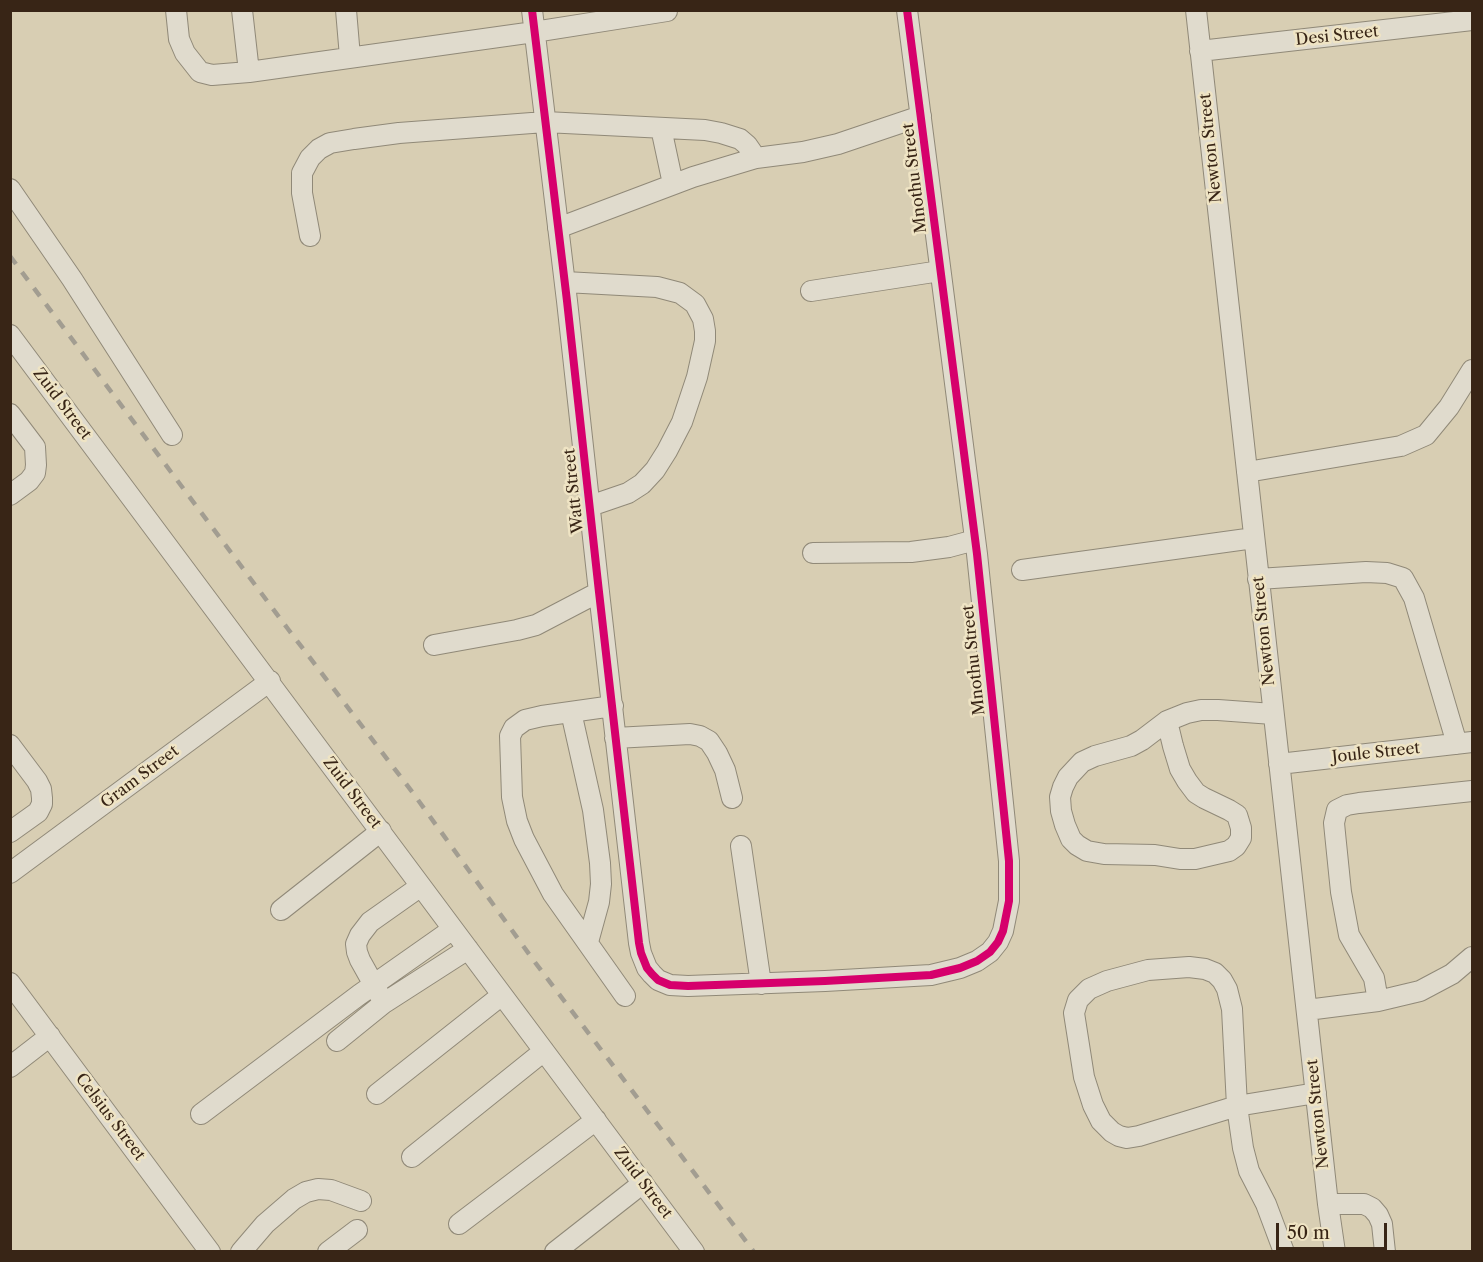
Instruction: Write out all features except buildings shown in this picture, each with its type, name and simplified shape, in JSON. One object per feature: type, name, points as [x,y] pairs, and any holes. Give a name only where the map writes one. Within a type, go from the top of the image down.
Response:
[{"type":"street","points":[[176,10],[179,39],[185,53],[200,72],[212,75],[249,72],[534,32],[667,11]]},
{"type":"street","points":[[242,10],[249,72]]},
{"type":"street","points":[[346,10],[350,57]]},
{"type":"street","name":"Watt Street","points":[[532,10],[565,282],[638,935],[641,953],[647,968]]},
{"type":"street","name":"Mnothu Street","points":[[647,968],[658,980],[670,985],[688,986],[931,975],[977,961],[990,952],[1003,931],[1009,901],[1009,861],[975,540],[907,10]]},
{"type":"street","name":"Newton Street","points":[[1196,10],[1273,714],[1335,1251]]},
{"type":"street","name":"Desi Street","points":[[1200,51],[1473,20]]},
{"type":"street","points":[[558,228],[673,184],[756,158],[802,152],[838,144],[921,116]]},
{"type":"street","points":[[310,236],[302,193],[302,172],[310,158],[330,143],[399,133],[546,122],[721,133],[740,139],[756,158]]},
{"type":"street","points":[[661,128],[673,184]]},
{"type":"street","points":[[10,189],[72,279],[172,435]]},
{"type":"street","points":[[812,291],[940,271]]},
{"type":"street","points":[[565,282],[657,287],[680,293],[695,304],[703,319],[705,331],[697,377],[682,422],[655,470],[642,484],[628,493],[590,506]]},
{"type":"street","name":"Zuid Street","points":[[10,335],[694,1251]]},
{"type":"street","points":[[1247,472],[1401,446],[1426,435],[1473,370]]},
{"type":"street","points":[[10,414],[17,438],[34,447],[36,465],[35,473],[29,481],[10,495]]},
{"type":"street","points":[[1022,570],[1254,538]]},
{"type":"street","points":[[813,553],[912,552],[949,547],[975,540]]},
{"type":"street","points":[[1258,579],[1366,572],[1387,573],[1403,578],[1414,598],[1465,743]]},
{"type":"street","points":[[434,645],[536,625],[599,592]]},
{"type":"street","name":"Gram Street","points":[[10,873],[270,681]]},
{"type":"street","points":[[613,706],[525,720],[514,728],[510,736],[512,797],[524,839],[553,894],[625,996]]},
{"type":"street","points":[[1167,721],[1177,758],[1187,781],[1196,793],[1237,814],[1241,838],[1236,846],[1220,854],[1187,859],[1155,855],[1104,854],[1087,851],[1077,845],[1065,825],[1060,797],[1068,777],[1082,762],[1131,746],[1167,721],[1187,713],[1218,710],[1273,714]]},
{"type":"street","points":[[572,712],[593,810],[601,884],[599,902],[588,942]]},
{"type":"street","points":[[615,738],[690,734],[700,736],[709,741],[717,753],[725,770],[732,798]]},
{"type":"street","name":"Joule Street","points":[[1279,764],[1465,743]]},
{"type":"street","points":[[10,745],[37,781],[41,789],[42,804],[38,812],[10,832]]},
{"type":"street","points":[[1378,1000],[1374,978],[1349,935],[1341,892],[1334,823],[1337,810],[1359,803],[1473,792]]},
{"type":"street","points":[[593,810],[623,808]]},
{"type":"street","points":[[281,910],[381,831]]},
{"type":"street","points":[[741,846],[761,984]]},
{"type":"street","points":[[384,1003],[357,952],[357,944],[360,935],[370,922],[421,886]]},
{"type":"street","points":[[201,1114],[374,984],[453,930]]},
{"type":"street","points":[[337,1041],[384,1003],[468,949]]},
{"type":"street","points":[[1307,1010],[1378,1000],[1420,991],[1452,974],[1473,957]]},
{"type":"street","points":[[1284,1251],[1266,1204],[1250,1171],[1243,1148],[1237,1106],[1232,1009],[1222,980],[1215,973],[1205,969],[1189,967],[1148,970],[1107,981],[1089,989],[1078,1000],[1074,1013],[1084,1077],[1101,1121],[1119,1136],[1127,1138],[1139,1136],[1237,1106],[1316,1093]]},
{"type":"street","name":"Celsius Street","points":[[10,983],[210,1251]]},
{"type":"street","points":[[377,1094],[502,995]]},
{"type":"street","points":[[10,1067],[50,1036]]},
{"type":"street","points":[[412,1157],[544,1052]]},
{"type":"street","points":[[459,1224],[596,1120]]},
{"type":"street","points":[[555,1251],[643,1183]]},
{"type":"street","points":[[242,1251],[265,1224],[294,1199],[306,1192],[318,1189],[331,1190],[361,1201]]},
{"type":"street","points":[[1328,1204],[1364,1204],[1372,1208],[1382,1224],[1385,1251]]},
{"type":"street","points":[[328,1251],[357,1230]]},
{"type":"railway","points":[[10,256],[413,793],[534,961],[754,1252]]},
{"type":"cycle path","points":[[532,10],[639,943],[647,968],[658,980],[670,985],[688,986],[931,975],[977,961],[990,952],[1003,931],[1009,901],[1009,861],[977,554],[907,10]]}]
